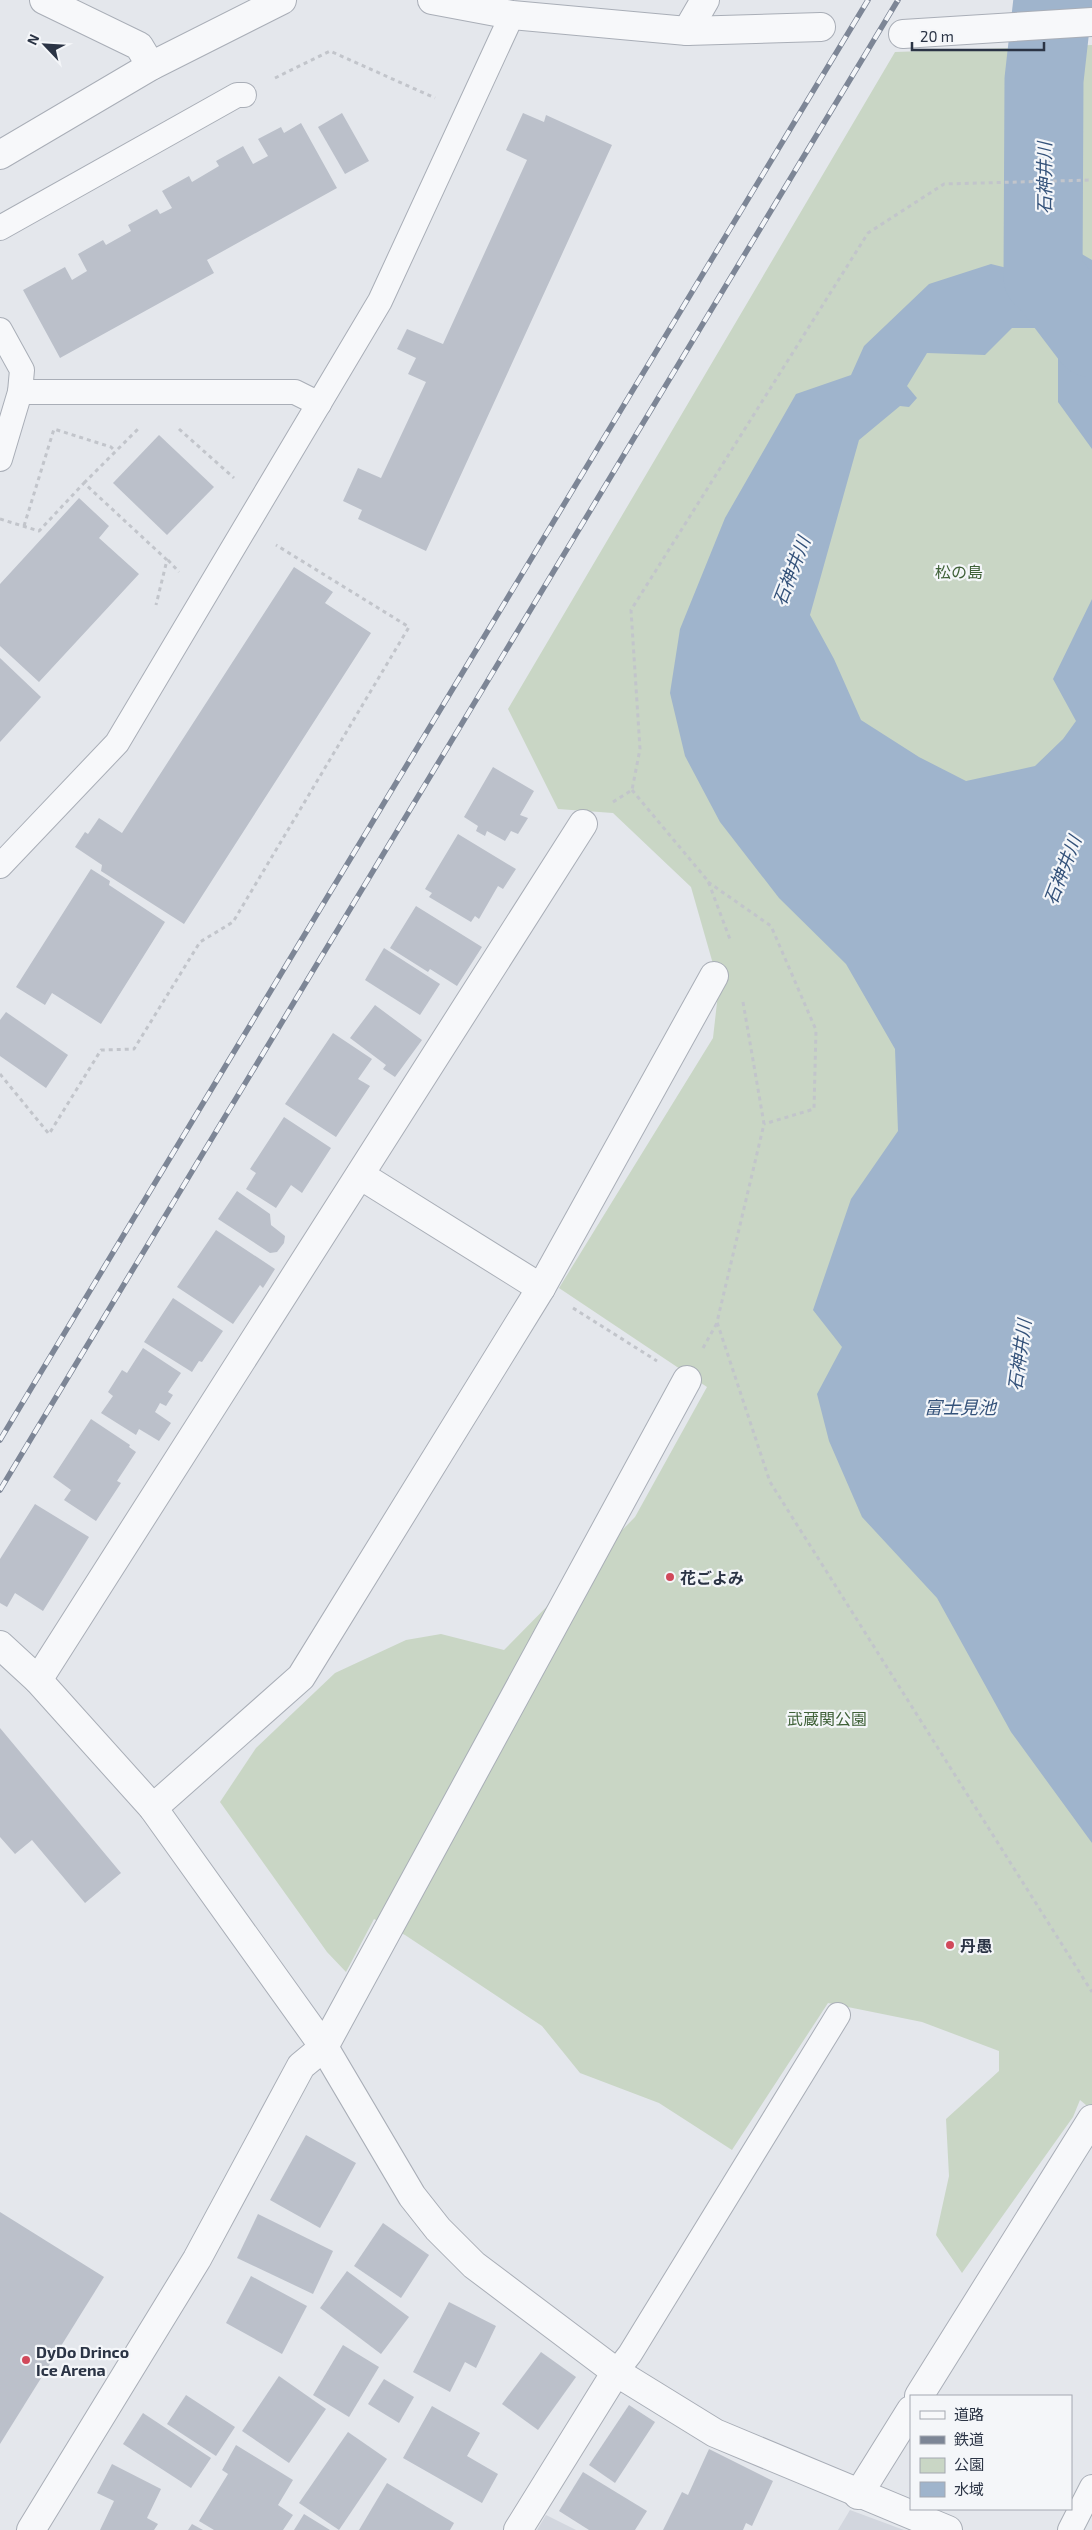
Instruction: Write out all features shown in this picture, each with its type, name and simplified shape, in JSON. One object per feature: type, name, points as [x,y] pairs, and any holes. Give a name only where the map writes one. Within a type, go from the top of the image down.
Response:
[{"type":"street","points":[[44,0],[139,46],[151,66]]},
{"type":"street","points":[[0,155],[151,66],[282,0]]},
{"type":"street","points":[[432,0],[512,15],[687,31],[821,27]]},
{"type":"street","points":[[687,31],[706,0]]},
{"type":"street","points":[[903,34],[1085,22]]},
{"type":"street","points":[[38,1680],[583,824]]},
{"type":"street","points":[[153,1808],[301,1677],[541,1288],[714,976]]},
{"type":"street","points":[[360,1175],[541,1288]]},
{"type":"street","points":[[31,2530],[197,2259],[301,2066],[324,2047],[687,1380]]},
{"type":"street","points":[[0,1645],[38,1680],[153,1808],[324,2047],[412,2196],[438,2229],[474,2264],[616,2372],[715,2433],[948,2530]]},
{"type":"street","points":[[921,2395],[1092,2118]]},
{"type":"street","points":[[518,2530],[616,2372]]},
{"type":"street","points":[[858,2494],[910,2412]]},
{"type":"lane","points":[[0,866],[117,742],[380,301],[512,15]]},
{"type":"lane","points":[[0,228],[237,95],[244,95]]},
{"type":"lane","points":[[0,330],[22,370],[20,392],[0,459]]},
{"type":"lane","points":[[20,392],[295,392],[319,404]]},
{"type":"lane","points":[[616,2372],[630,2354],[838,2015]]},
{"type":"lane","points":[[1070,2530],[1092,2487]]},
{"type":"path","points":[[244,95],[330,51],[416,90]]},
{"type":"path","points":[[764,1124],[814,1109],[816,1030],[770,926],[708,882],[632,790],[640,749],[630,610],[868,233],[944,184],[1092,180]]},
{"type":"path","points":[[0,519],[39,531],[140,427]]},
{"type":"path","points":[[178,428],[221,466]]},
{"type":"path","points":[[24,526],[54,429],[111,446],[115,451]]},
{"type":"path","points":[[84,483],[182,574]]},
{"type":"path","points":[[0,1074],[49,1134],[101,1050],[134,1049],[200,942],[233,922],[409,627],[286,551]]},
{"type":"path","points":[[167,560],[154,611],[178,639]]},
{"type":"path","points":[[708,882],[732,944]]},
{"type":"path","points":[[743,1001],[764,1124],[717,1322],[770,1482],[1092,1992]]},
{"type":"path","points":[[541,1288],[687,1380]]},
{"type":"shaded area","points":[[850,2510],[904,2530],[838,2530]]},
{"type":"shaded area","points":[[546,2515],[576,2530],[537,2530]]},
{"type":"green space","name":"武蔵関公園","points":[[1092,45],[1092,2110],[1080,2100],[1073,2117],[962,2273],[936,2235],[949,2176],[946,2119],[999,2071],[999,2051],[922,2022],[828,2003],[732,2150],[659,2103],[580,2073],[542,2026],[405,1935],[374,1919],[346,1972],[327,1952],[220,1802],[256,1748],[335,1673],[406,1640],[441,1634],[504,1650],[635,1517],[707,1387],[559,1288],[713,1038],[719,985],[691,887],[613,813],[558,809],[508,709],[895,52]]},
{"type":"water","name":"富士見池","points":[[1068,246],[1092,260],[1092,449],[1058,402],[1058,328],[1012,328],[985,355],[927,353],[907,386],[917,398],[909,407],[900,406],[859,440],[810,615],[834,659],[861,720],[919,757],[966,781],[1035,766],[1063,739],[1076,721],[1053,679],[1092,599],[1092,1843],[1011,1732],[937,1598],[862,1517],[829,1441],[817,1394],[842,1347],[813,1310],[851,1199],[898,1131],[895,1049],[846,964],[779,898],[720,822],[685,756],[670,693],[680,629],[725,518],[796,394],[851,375],[864,346],[929,284],[991,264],[1023,272]]},
{"type":"building","points":[[342,113],[369,161],[345,174],[318,127]]},
{"type":"building","points":[[523,113],[544,122],[546,115],[612,145],[426,551],[358,519],[362,510],[343,501],[358,468],[381,478],[426,382],[408,374],[416,358],[397,349],[407,329],[443,344],[527,160],[506,150]]},
{"type":"building","points":[[301,123],[337,188],[207,260],[214,273],[60,358],[23,290],[65,267],[72,280],[87,271],[78,254],[103,240],[106,245],[131,231],[128,225],[157,209],[160,214],[172,208],[162,191],[189,176],[192,182],[219,166],[216,161],[243,146],[253,164],[268,156],[258,139],[281,127],[284,133]]},
{"type":"building","points":[[159,435],[214,487],[167,535],[113,483]]},
{"type":"building","points":[[79,498],[109,526],[99,538],[139,574],[39,682],[0,646],[0,584]]},
{"type":"building","points":[[294,567],[333,592],[325,603],[371,633],[184,924],[101,871],[102,865],[75,847],[85,832],[88,834],[99,818],[122,833]]},
{"type":"building","points":[[0,658],[41,697],[0,742]]},
{"type":"building","points":[[493,767],[534,791],[520,815],[528,818],[518,834],[511,831],[505,841],[487,831],[485,836],[476,831],[478,826],[464,817]]},
{"type":"building","points":[[458,834],[516,869],[503,889],[498,886],[479,919],[475,916],[471,922],[429,897],[432,893],[425,889]]},
{"type":"building","points":[[91,869],[110,881],[109,885],[165,922],[101,1024],[52,993],[45,1005],[16,987]]},
{"type":"building","points":[[416,906],[482,947],[457,986],[430,969],[428,972],[390,948]]},
{"type":"building","points":[[384,948],[440,984],[420,1015],[365,980]]},
{"type":"building","points":[[375,1005],[422,1040],[395,1077],[383,1069],[386,1065],[350,1038]]},
{"type":"building","points":[[6,1012],[68,1055],[46,1088],[0,1056],[0,1020]]},
{"type":"building","points":[[333,1033],[372,1059],[358,1079],[370,1086],[336,1137],[285,1104]]},
{"type":"building","points":[[284,1117],[331,1148],[302,1193],[291,1185],[276,1208],[246,1189],[256,1173],[250,1169]]},
{"type":"building","points":[[237,1191],[270,1214],[271,1225],[285,1236],[284,1243],[277,1252],[270,1253],[218,1219]]},
{"type":"building","points":[[216,1230],[275,1269],[263,1288],[260,1285],[233,1324],[177,1287]]},
{"type":"building","points":[[173,1298],[223,1331],[202,1362],[199,1361],[192,1372],[144,1342]]},
{"type":"building","points":[[143,1348],[181,1373],[168,1392],[173,1395],[166,1406],[160,1403],[155,1412],[171,1423],[159,1441],[139,1429],[136,1435],[101,1413],[113,1396],[108,1392],[122,1370],[127,1373]]},
{"type":"building","points":[[91,1419],[130,1445],[129,1447],[136,1452],[117,1481],[121,1483],[96,1521],[64,1500],[71,1490],[53,1477]]},
{"type":"building","points":[[35,1504],[89,1537],[43,1611],[15,1593],[7,1607],[0,1603],[0,1559]]},
{"type":"building","points":[[0,1728],[121,1873],[85,1903],[32,1840],[15,1854],[0,1837]]},
{"type":"building","points":[[306,2135],[356,2163],[320,2228],[270,2200]]},
{"type":"building","name":"DyDo Drinco Ice Arena","points":[[0,2212],[104,2277],[0,2444]]},
{"type":"building","points":[[258,2214],[333,2251],[313,2294],[237,2258]]},
{"type":"building","points":[[383,2223],[429,2255],[401,2298],[354,2266]]},
{"type":"building","points":[[347,2271],[409,2317],[381,2354],[320,2308]]},
{"type":"building","points":[[251,2276],[307,2306],[282,2354],[226,2323]]},
{"type":"building","points":[[449,2302],[496,2326],[476,2368],[465,2362],[450,2392],[413,2372]]},
{"type":"building","points":[[343,2345],[379,2367],[349,2417],[313,2395]]},
{"type":"building","points":[[541,2352],[576,2377],[538,2430],[502,2404]]},
{"type":"building","points":[[279,2376],[326,2409],[289,2463],[242,2431]]},
{"type":"building","points":[[384,2379],[414,2397],[399,2423],[368,2404]]},
{"type":"building","points":[[186,2395],[235,2427],[216,2456],[167,2424]]},
{"type":"building","points":[[629,2405],[655,2422],[615,2483],[589,2465]]},
{"type":"building","points":[[432,2406],[480,2433],[467,2456],[498,2474],[482,2503],[403,2458]]},
{"type":"building","points":[[143,2413],[211,2458],[191,2488],[123,2444]]},
{"type":"building","points":[[348,2432],[387,2459],[339,2530],[299,2503]]},
{"type":"building","points":[[236,2445],[293,2480],[278,2505],[293,2515],[283,2530],[214,2530],[199,2521],[228,2474],[222,2470]]},
{"type":"building","points":[[709,2449],[773,2481],[752,2526],[746,2523],[743,2530],[663,2530],[682,2492],[688,2495]]},
{"type":"building","points":[[112,2464],[161,2489],[147,2518],[158,2524],[154,2530],[100,2530],[114,2501],[97,2493]]},
{"type":"building","points":[[583,2472],[647,2511],[635,2530],[589,2530],[559,2511]]},
{"type":"building","points":[[387,2483],[454,2523],[450,2530],[359,2530]]},
{"type":"building","points":[[304,2514],[330,2530],[294,2530]]},
{"type":"building","points":[[192,2524],[203,2530],[188,2530]]},
{"type":"waterway","name":"石神井川","points":[[1053,0],[1044,80],[1043,277],[1054,288],[1092,338]]},
{"type":"railway","points":[[0,1440],[868,0]]},
{"type":"railway","points":[[0,1490],[898,0]]},
{"type":"place","name":"花ごよみ","points":[[670,1577]]},
{"type":"place","name":"丹愚","points":[[950,1945]]},
{"type":"place","name":"DyDo Drinco Ice Arena","points":[[26,2360]]},
{"type":"park label","name":"松の島","points":[[959,571]]}]
